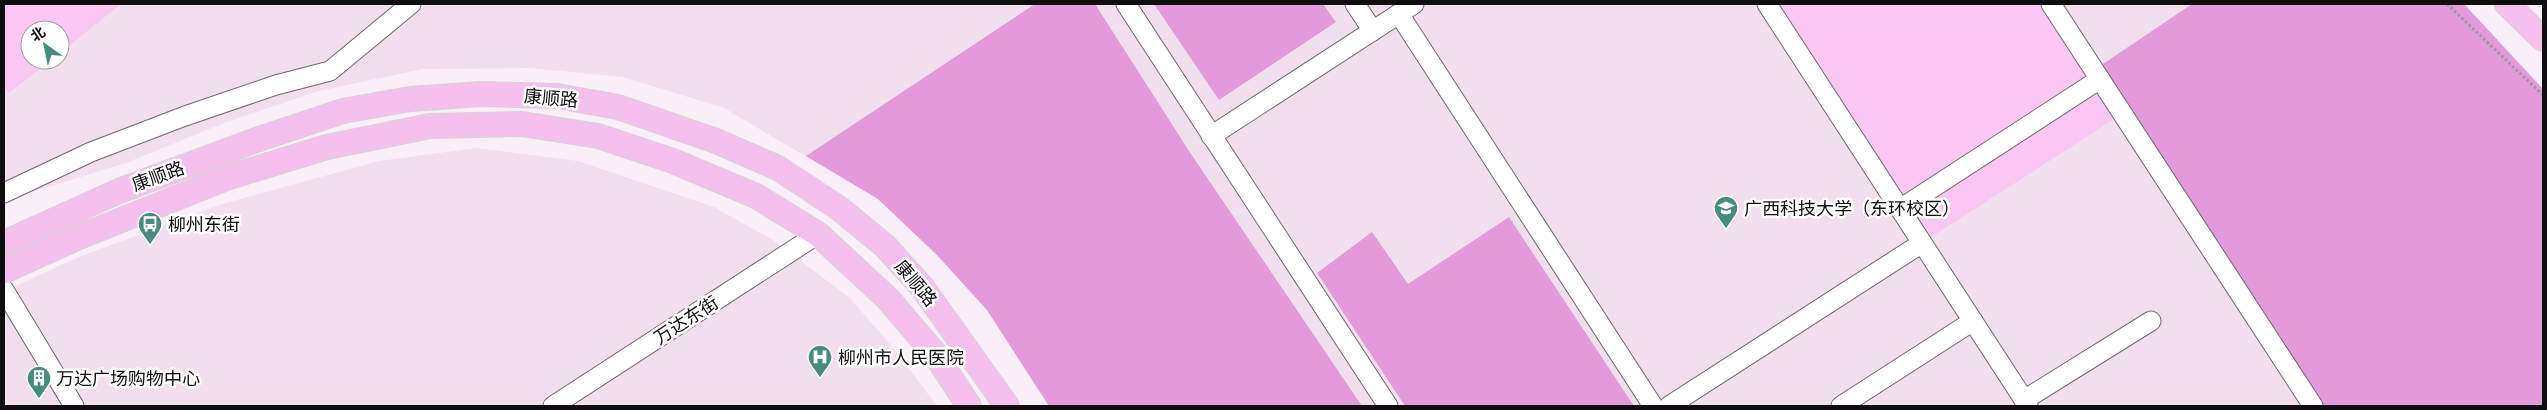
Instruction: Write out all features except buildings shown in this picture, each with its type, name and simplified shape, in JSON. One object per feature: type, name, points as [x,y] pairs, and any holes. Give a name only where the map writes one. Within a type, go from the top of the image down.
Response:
[{"type":"main road","points":[[2507,4],[2543,39]]},
{"type":"main road","name":"康顺路","points":[[4,243],[119,191],[262,138],[343,111],[410,99],[481,94],[557,96],[618,107],[716,141],[778,168],[840,209],[885,246],[922,288],[1007,406]]},
{"type":"main road","name":"康顺路","points":[[4,270],[79,237],[229,178],[327,147],[430,126],[522,124],[598,136],[673,161],[756,196],[818,234],[888,300],[935,354],[969,406]]},
{"type":"street","points":[[4,193],[91,152],[185,116],[276,85],[330,71],[410,4]]},
{"type":"street","points":[[1126,4],[1388,406]]},
{"type":"street","points":[[1355,4],[1372,31]]},
{"type":"street","points":[[1767,4],[2026,403],[2151,321]]},
{"type":"street","points":[[2051,4],[2313,406]]},
{"type":"street","points":[[1211,136],[1406,9],[1647,404]]},
{"type":"street","points":[[1900,209],[2100,79]]},
{"type":"street","name":"万达东街","points":[[553,406],[818,234]]},
{"type":"street","points":[[1669,406],[1922,243]]},
{"type":"street","points":[[4,290],[74,406]]},
{"type":"street","points":[[1841,406],[1973,321]]},
{"type":"path","points":[[2447,4],[2543,95]]},
{"type":"shaded area","name":"广西科技大学（东环校区）","points":[[4,4],[2464,4],[2543,89],[2543,406],[1049,406],[987,310],[937,255],[878,199],[724,108],[623,77],[530,68],[423,69],[319,91],[224,123],[126,163],[22,195],[4,203]]},
{"type":"shaded area","points":[[4,4],[121,4],[70,45],[70,20],[20,20],[20,70],[38,70],[9,93],[4,86]]},
{"type":"shaded area","points":[[1035,4],[1095,4],[1191,154],[1362,406],[1049,406],[987,310],[937,255],[878,199],[806,156]]},
{"type":"shaded area","points":[[1154,4],[1323,4],[1336,22],[1219,100]]},
{"type":"shaded area","points":[[1780,4],[2051,4],[2122,114],[1922,243]]},
{"type":"shaded area","points":[[2192,4],[2464,4],[2543,89],[2543,406],[2313,406],[2094,70]]},
{"type":"shaded area","points":[[476,148],[578,161],[714,207],[773,240],[850,298],[895,350],[937,406],[4,406],[4,291],[79,257],[222,204],[379,161]]},
{"type":"shaded area","points":[[1509,217],[1634,406],[1405,406],[1317,273],[1372,232],[1408,284]]},
{"type":"place","name":"广西科技大学（东环校区）","points":[[1726,229]]},
{"type":"place","name":"柳州东街","points":[[150,245]]},
{"type":"place","name":"柳州市人民医院","points":[[820,378]]},
{"type":"place","name":"万达广场购物中心","points":[[39,399]]}]
